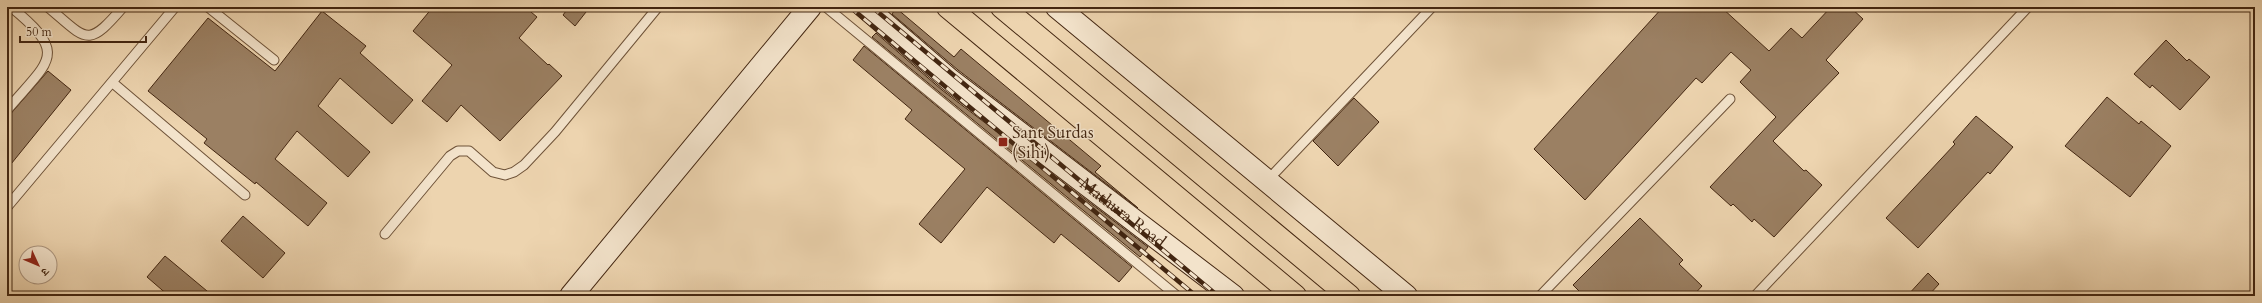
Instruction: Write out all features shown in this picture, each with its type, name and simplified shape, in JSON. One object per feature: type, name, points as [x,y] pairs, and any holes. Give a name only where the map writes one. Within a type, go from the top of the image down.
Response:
[{"type":"highway","points":[[948,7],[1295,296]]},
{"type":"highway","points":[[1002,7],[1349,296]]},
{"type":"main road","points":[[571,296],[810,7]]},
{"type":"main road","name":"Mathura Road","points":[[865,7],[950,80],[1233,296]]},
{"type":"main road","points":[[1057,7],[1406,296]]},
{"type":"lane","points":[[7,110],[46,64],[48,51],[46,42],[40,33],[11,7]]},
{"type":"lane","points":[[48,7],[76,31],[94,36],[104,29],[123,7]]},
{"type":"lane","points":[[7,207],[113,83],[175,7]]},
{"type":"lane","points":[[208,7],[274,60]]},
{"type":"lane","points":[[385,234],[450,156],[458,151],[469,150],[493,172],[505,175],[514,172],[524,165],[555,132],[658,7]]},
{"type":"lane","points":[[826,7],[1177,296]]},
{"type":"lane","points":[[1267,181],[1432,7]]},
{"type":"lane","points":[[1755,296],[2028,7]]},
{"type":"lane","points":[[113,83],[245,195]]},
{"type":"lane","points":[[1540,296],[1730,99]]},
{"type":"building","points":[[433,7],[525,7],[537,17],[519,38],[562,76],[500,141],[461,105],[447,122],[422,101],[452,65],[413,31]]},
{"type":"building","points":[[569,7],[590,7],[575,26],[563,15]]},
{"type":"building","points":[[1663,7],[1721,7],[1769,51],[1791,28],[1802,38],[1831,7],[1850,7],[1863,19],[1826,60],[1839,73],[1773,141],[1804,171],[1806,170],[1822,185],[1774,237],[1754,219],[1752,222],[1733,204],[1731,206],[1710,187],[1776,117],[1740,82],[1751,70],[1731,52],[1702,83],[1696,78],[1585,200],[1534,149]]},
{"type":"building","points":[[896,8],[954,57],[961,49],[1101,166],[1095,172],[1138,208],[958,70],[892,14]]},
{"type":"building","points":[[322,11],[366,46],[360,53],[413,100],[392,124],[340,78],[318,106],[370,152],[348,177],[297,131],[275,159],[327,203],[308,226],[256,182],[255,184],[204,143],[207,139],[148,91],[208,18],[275,71]]},
{"type":"building","points":[[876,33],[942,90],[1148,247],[1140,257],[872,37]]},
{"type":"building","points":[[2166,40],[2187,61],[2189,59],[2210,77],[2180,110],[2152,85],[2150,88],[2134,74]]},
{"type":"building","points":[[864,46],[1132,267],[1119,282],[1061,234],[1054,243],[987,187],[941,243],[919,224],[965,169],[905,119],[912,110],[853,60]]},
{"type":"building","points":[[48,71],[71,90],[7,169],[7,118]]},
{"type":"building","points":[[2107,97],[2139,124],[2141,121],[2171,146],[2130,197],[2065,146]]},
{"type":"building","points":[[1354,98],[1379,122],[1338,166],[1313,141]]},
{"type":"building","points":[[1976,116],[2013,147],[1990,174],[1988,172],[1918,248],[1886,218],[1955,144],[1953,142]]},
{"type":"building","points":[[243,216],[285,253],[263,278],[221,241]]},
{"type":"building","points":[[1640,218],[1683,260],[1679,264],[1702,286],[1693,296],[1584,296],[1573,285]]},
{"type":"building","points":[[165,256],[213,296],[169,296],[147,277]]},
{"type":"building","points":[[1928,273],[1939,284],[1928,296],[1907,296]]},
{"type":"railway","points":[[850,7],[1196,296]]},
{"type":"railway","points":[[872,7],[1218,296]]},
{"type":"place","name":"Sant Surdas (Sihi)","points":[[1003,142]]}]
